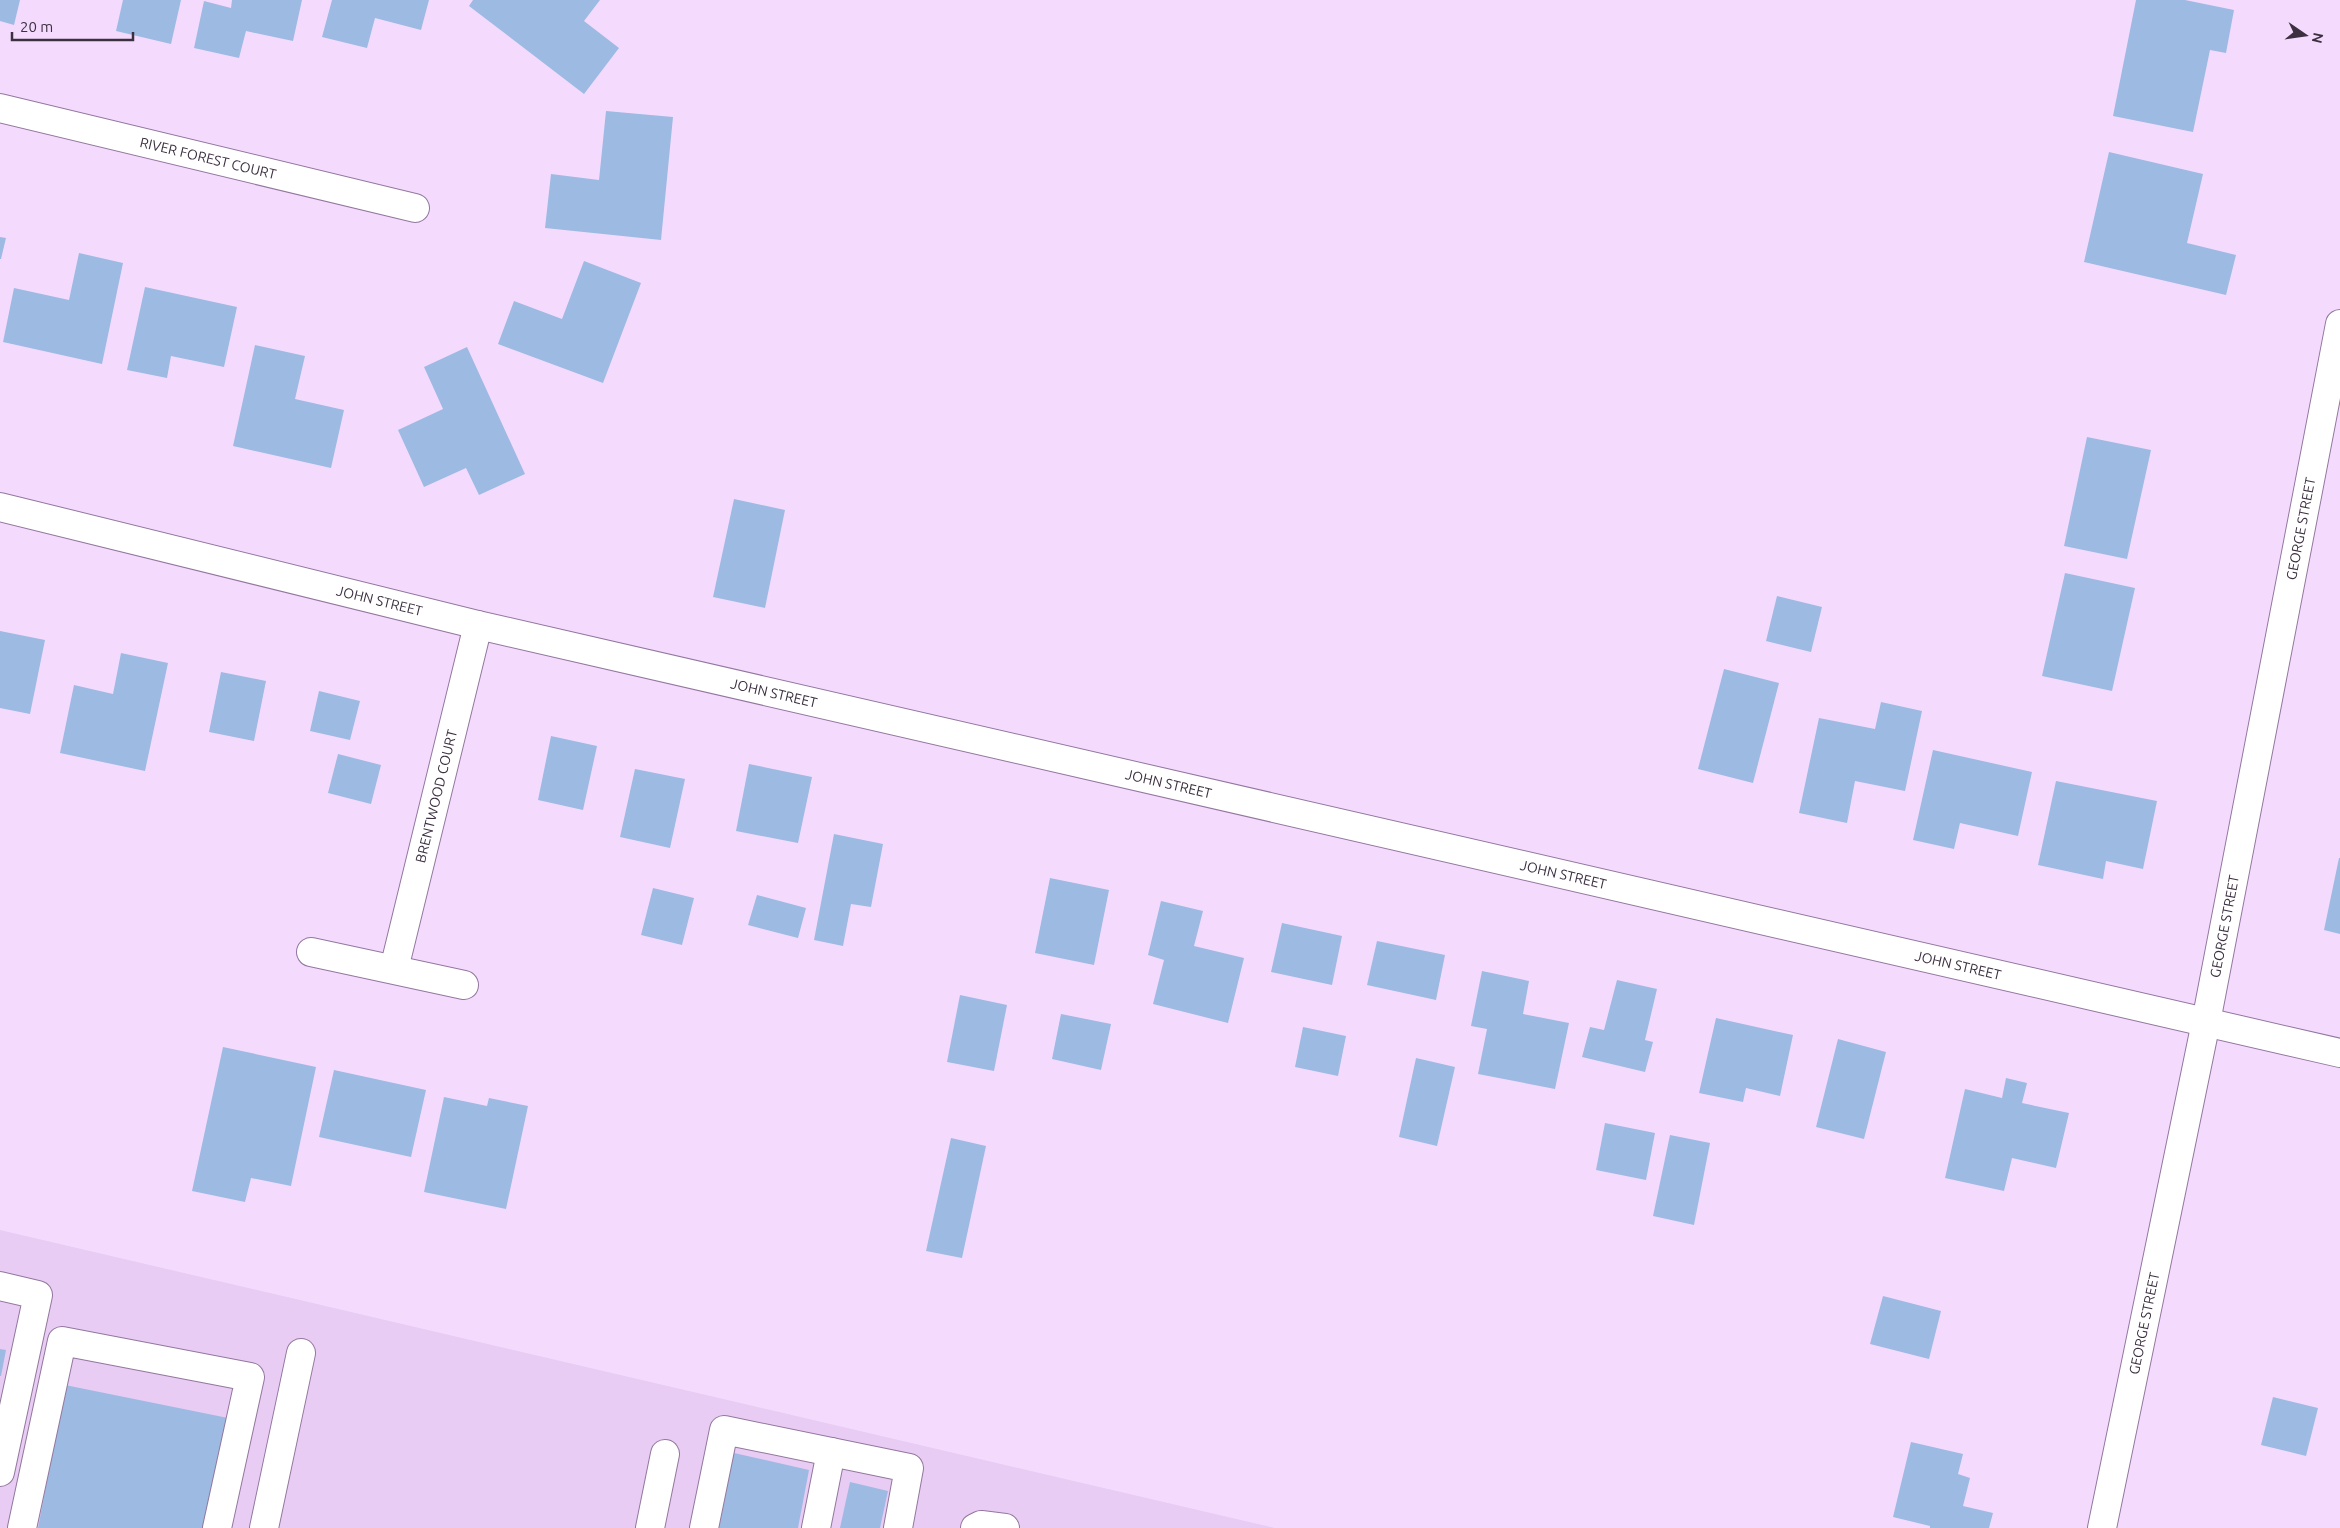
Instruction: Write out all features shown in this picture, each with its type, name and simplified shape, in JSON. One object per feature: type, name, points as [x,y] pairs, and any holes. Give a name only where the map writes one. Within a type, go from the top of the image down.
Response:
[{"type":"street","name":"RIVER FOREST COURT","points":[[0,108],[415,208]]},
{"type":"street","name":"GEORGE STREET","points":[[2102,1528],[2206,1022],[2340,324]]},
{"type":"street","name":"JOHN STREET","points":[[0,507],[478,625],[2340,1053]]},
{"type":"street","name":"BRENTWOOD COURT","points":[[394,969],[478,625]]},
{"type":"street","points":[[311,952],[464,985]]},
{"type":"street","points":[[0,1286],[38,1295],[0,1472]]},
{"type":"street","points":[[22,1528],[62,1341],[250,1377],[217,1528]]},
{"type":"street","points":[[264,1528],[302,1353]]},
{"type":"street","points":[[704,1528],[724,1430],[909,1468],[898,1528]]},
{"type":"street","points":[[816,1528],[831,1452]]},
{"type":"street","points":[[650,1528],[665,1454]]},
{"type":"street","points":[[975,1528],[981,1524],[1005,1528]]},
{"type":"shaded area","points":[[0,1230],[1275,1528],[0,1528]]},
{"type":"building","points":[[0,0],[20,0],[14,25],[0,21]]},
{"type":"building","points":[[123,0],[181,0],[171,44],[116,31]]},
{"type":"building","points":[[232,0],[302,0],[293,41],[246,31],[239,58],[194,48],[204,1],[231,8]]},
{"type":"building","points":[[332,0],[429,0],[421,30],[375,18],[367,48],[322,37]]},
{"type":"building","points":[[473,0],[600,0],[584,21],[619,48],[584,94],[469,6]]},
{"type":"building","points":[[2136,0],[2185,0],[2234,10],[2226,53],[2210,50],[2193,132],[2113,116]]},
{"type":"building","points":[[606,111],[673,117],[661,240],[545,228],[551,174],[599,180]]},
{"type":"building","points":[[2109,152],[2203,174],[2187,243],[2236,255],[2226,295],[2084,262]]},
{"type":"building","points":[[0,237],[6,238],[1,259],[0,259]]},
{"type":"building","points":[[79,253],[123,263],[102,364],[3,342],[14,288],[69,300]]},
{"type":"building","points":[[584,261],[641,283],[603,383],[498,344],[514,301],[562,319]]},
{"type":"building","points":[[145,287],[237,307],[224,367],[171,356],[167,378],[127,370]]},
{"type":"building","points":[[255,345],[305,356],[295,399],[344,410],[331,468],[233,446]]},
{"type":"building","points":[[467,347],[525,474],[479,495],[466,468],[424,487],[398,430],[443,409],[424,367]]},
{"type":"building","points":[[2087,437],[2151,450],[2127,559],[2064,546]]},
{"type":"building","points":[[734,499],[785,510],[765,608],[713,597]]},
{"type":"building","points":[[2065,573],[2135,588],[2112,691],[2042,676]]},
{"type":"building","points":[[1777,596],[1822,607],[1811,652],[1766,641]]},
{"type":"building","points":[[0,631],[45,640],[30,714],[0,708]]},
{"type":"building","points":[[121,653],[168,663],[145,771],[60,753],[74,685],[113,694]]},
{"type":"building","points":[[1724,669],[1779,683],[1753,783],[1698,769]]},
{"type":"building","points":[[221,672],[266,681],[254,741],[209,732]]},
{"type":"building","points":[[319,691],[360,701],[350,740],[310,731]]},
{"type":"building","points":[[1881,702],[1922,711],[1905,791],[1855,781],[1847,823],[1799,813],[1819,718],[1875,729]]},
{"type":"building","points":[[551,736],[597,746],[583,810],[538,800]]},
{"type":"building","points":[[1933,750],[2032,772],[2018,836],[1960,823],[1954,849],[1913,840]]},
{"type":"building","points":[[338,754],[381,765],[371,804],[328,793]]},
{"type":"building","points":[[749,764],[812,777],[798,843],[736,831]]},
{"type":"building","points":[[635,769],[685,779],[670,848],[620,837]]},
{"type":"building","points":[[2056,781],[2157,801],[2143,869],[2106,861],[2103,879],[2038,865]]},
{"type":"building","points":[[834,834],[883,844],[871,907],[851,904],[843,946],[814,940]]},
{"type":"building","points":[[2340,858],[2340,934],[2324,930]]},
{"type":"building","points":[[1050,878],[1109,890],[1094,965],[1035,953]]},
{"type":"building","points":[[653,888],[694,898],[682,945],[641,935]]},
{"type":"building","points":[[757,895],[806,908],[798,938],[748,925]]},
{"type":"building","points":[[1161,901],[1203,911],[1194,946],[1244,958],[1228,1023],[1153,1004],[1164,960],[1148,955]]},
{"type":"building","points":[[1282,923],[1342,936],[1332,985],[1271,972]]},
{"type":"building","points":[[1377,941],[1445,955],[1436,1000],[1367,985]]},
{"type":"building","points":[[1482,971],[1529,981],[1523,1014],[1569,1023],[1555,1089],[1478,1074],[1487,1029],[1471,1026]]},
{"type":"building","points":[[1617,980],[1657,989],[1645,1040],[1653,1042],[1645,1072],[1582,1057],[1590,1027],[1604,1030]]},
{"type":"building","points":[[960,995],[1007,1005],[994,1071],[947,1062]]},
{"type":"building","points":[[1061,1014],[1111,1024],[1101,1070],[1052,1059]]},
{"type":"building","points":[[1716,1018],[1793,1035],[1780,1096],[1746,1088],[1743,1102],[1699,1093]]},
{"type":"building","points":[[1303,1027],[1346,1036],[1338,1076],[1295,1067]]},
{"type":"building","points":[[1838,1039],[1886,1052],[1864,1139],[1816,1127]]},
{"type":"building","points":[[223,1047],[316,1067],[291,1186],[251,1178],[245,1202],[192,1191]]},
{"type":"building","points":[[1416,1058],[1455,1067],[1437,1146],[1399,1137]]},
{"type":"building","points":[[334,1070],[426,1090],[411,1157],[319,1137]]},
{"type":"building","points":[[2006,1078],[2027,1083],[2022,1103],[2069,1113],[2056,1168],[2012,1158],[2004,1191],[1945,1178],[1965,1089],[2002,1098]]},
{"type":"building","points":[[444,1097],[487,1106],[489,1098],[528,1106],[506,1209],[424,1192]]},
{"type":"building","points":[[1605,1123],[1655,1133],[1646,1180],[1596,1170]]},
{"type":"building","points":[[1670,1135],[1710,1143],[1694,1225],[1653,1216]]},
{"type":"building","points":[[951,1138],[986,1146],[962,1258],[926,1251]]},
{"type":"building","points":[[1883,1296],[1941,1311],[1929,1359],[1870,1344]]},
{"type":"building","points":[[0,1349],[6,1350],[1,1376],[0,1376]]},
{"type":"building","points":[[65,1385],[228,1418],[206,1528],[38,1528]]},
{"type":"building","points":[[2273,1397],[2318,1408],[2306,1456],[2261,1445]]},
{"type":"building","points":[[1911,1442],[1963,1454],[1958,1474],[1970,1478],[1963,1506],[1993,1513],[1989,1528],[1930,1528],[1930,1526],[1893,1517]]},
{"type":"building","points":[[734,1453],[809,1470],[798,1528],[719,1528]]},
{"type":"building","points":[[850,1482],[888,1491],[880,1528],[840,1528]]}]
